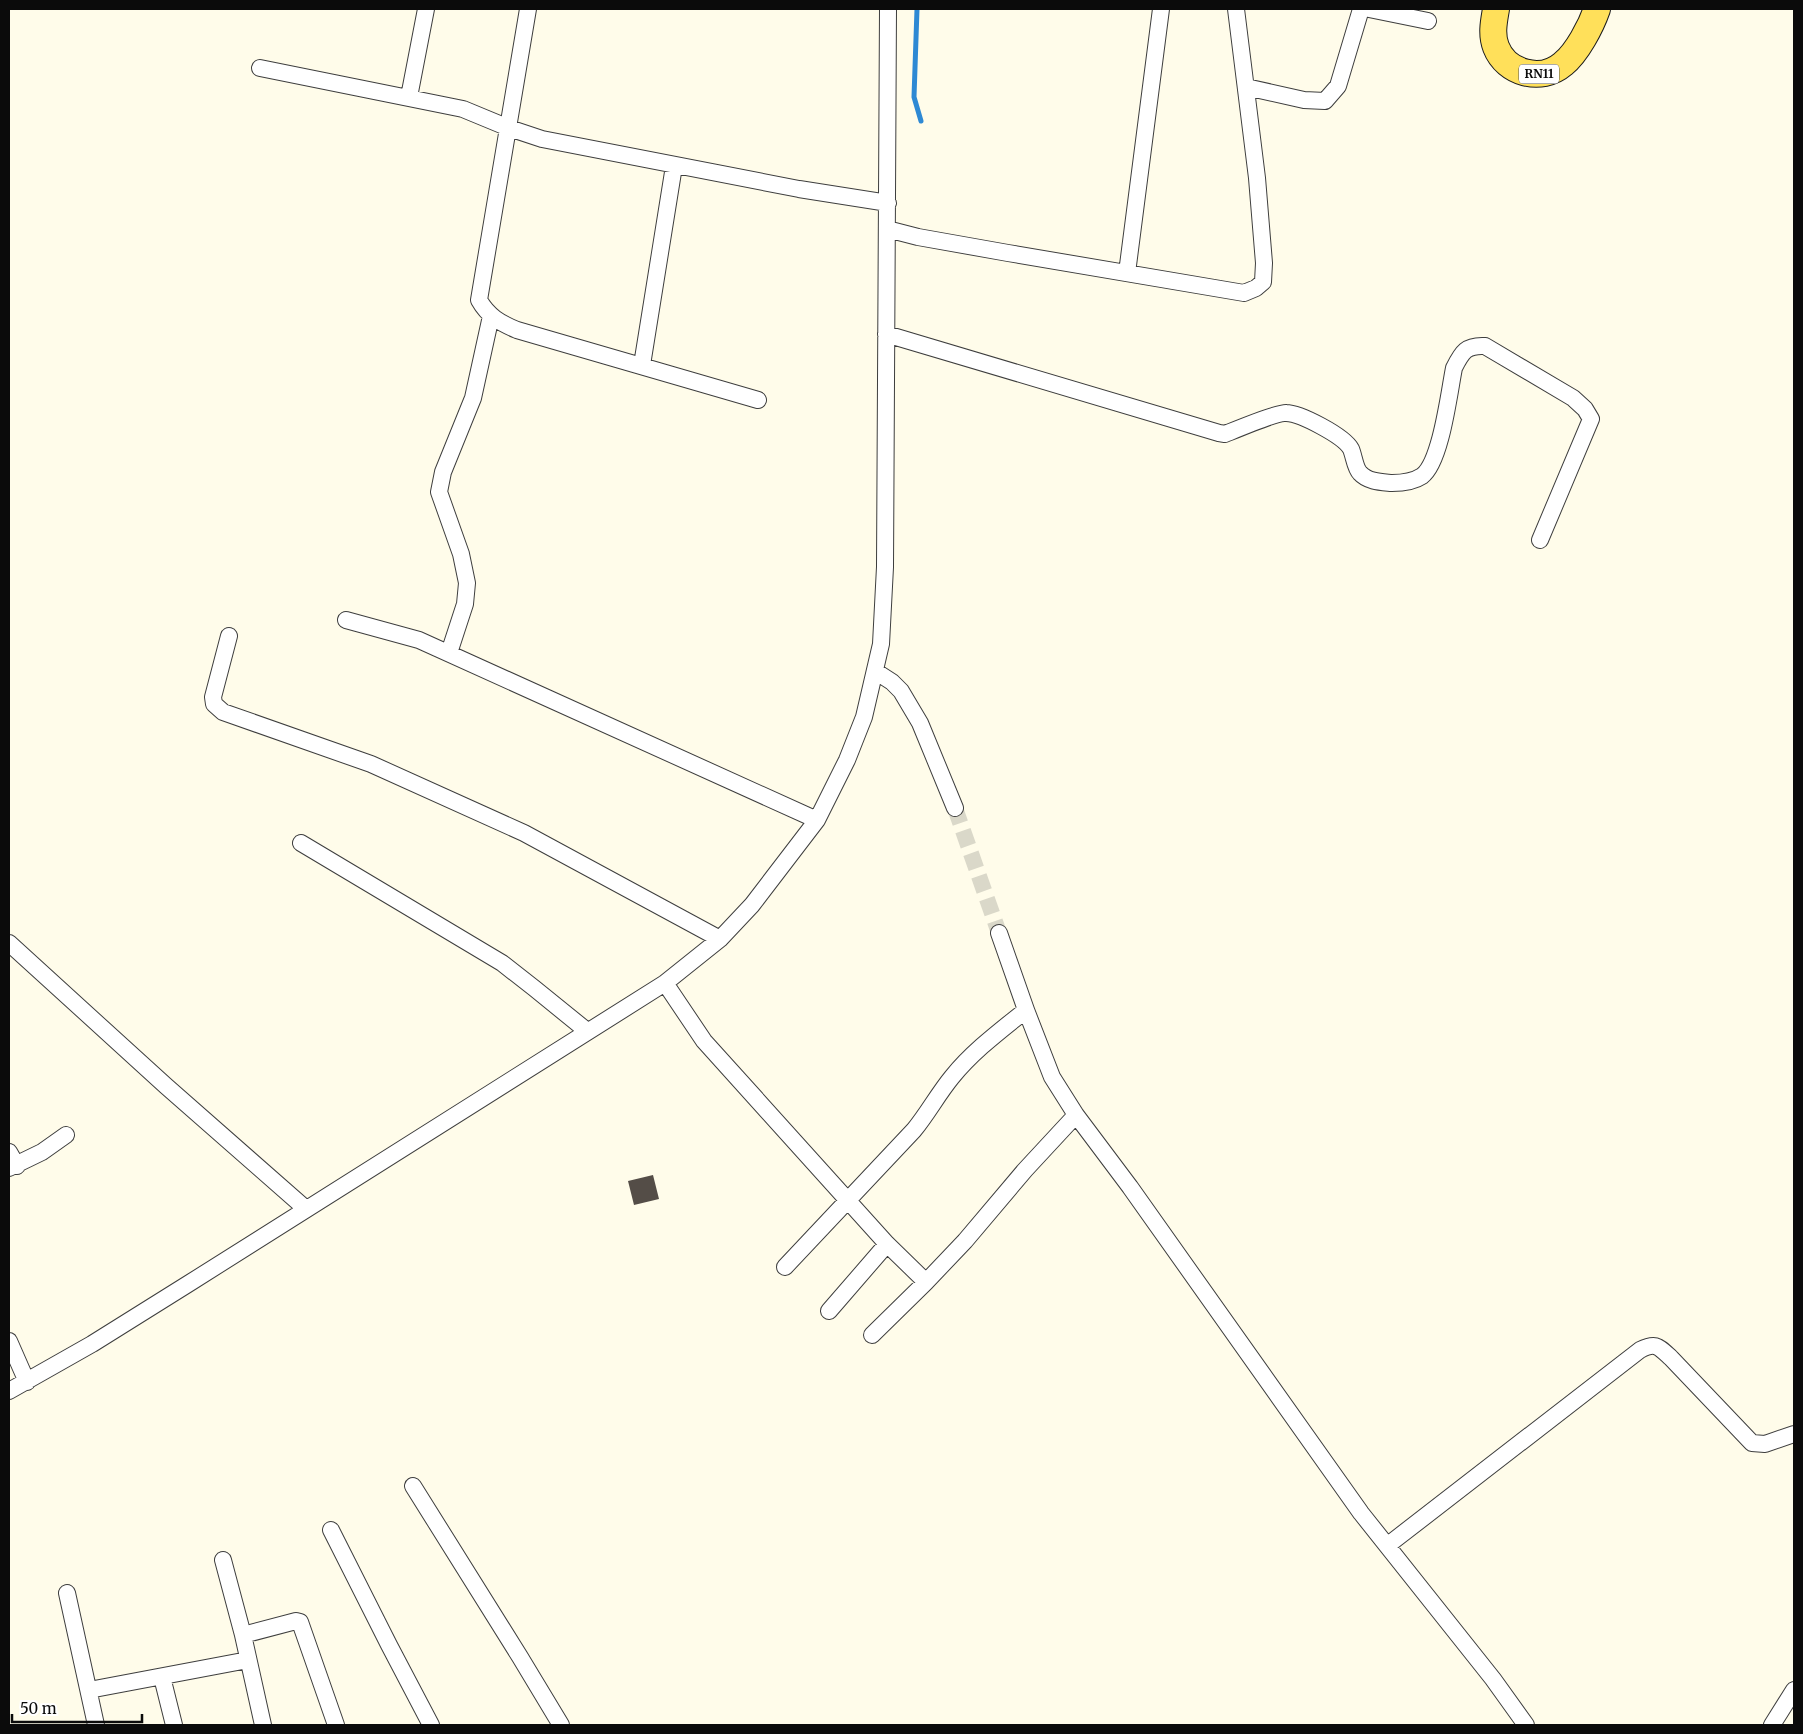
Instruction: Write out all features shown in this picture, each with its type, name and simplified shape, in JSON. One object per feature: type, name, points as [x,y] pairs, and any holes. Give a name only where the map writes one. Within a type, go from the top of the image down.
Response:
[{"type":"main road","name":"RN11","points":[[1496,9],[1493,36],[1495,46],[1500,55],[1509,65],[1524,72],[1534,74],[1556,69],[1570,58],[1597,9]]},
{"type":"street","points":[[409,97],[426,9]]},
{"type":"street","points":[[528,9],[479,300],[491,316],[502,324],[517,330],[758,400]]},
{"type":"street","points":[[9,1391],[100,1339],[664,983],[720,939],[752,906],[817,820],[847,760],[864,717],[881,644],[884,608],[888,9]]},
{"type":"street","points":[[1127,273],[1161,9]]},
{"type":"street","points":[[887,229],[918,237],[1244,293],[1256,288],[1263,282],[1264,263],[1257,178],[1236,9]]},
{"type":"street","points":[[1246,87],[1304,100],[1325,100],[1338,86],[1361,9]]},
{"type":"street","points":[[1369,9],[1428,21]]},
{"type":"street","points":[[260,68],[464,109],[509,128],[542,139],[674,166],[888,203]]},
{"type":"street","points":[[642,365],[674,166]]},
{"type":"street","points":[[449,653],[465,604],[467,583],[461,554],[439,492],[443,472],[473,398],[491,316]]},
{"type":"street","points":[[886,334],[1219,433],[1225,434],[1283,412],[1296,414],[1346,441],[1351,449],[1359,473],[1368,479],[1380,482],[1409,481],[1424,475],[1437,453],[1454,368],[1464,351],[1474,346],[1485,346],[1573,398],[1585,409],[1591,419],[1540,540]]},
{"type":"street","points":[[346,620],[419,640],[817,820]]},
{"type":"street","points":[[229,636],[214,697],[214,704],[223,712],[371,764],[524,833],[720,939]]},
{"type":"street","points":[[875,671],[892,682],[901,691],[920,723],[955,808]]},
{"type":"street","points":[[300,843],[502,963],[587,1031]]},
{"type":"street","points":[[999,933],[1052,1077],[1076,1116],[1130,1186],[1361,1513],[1388,1545],[1526,1725]]},
{"type":"street","points":[[9,943],[166,1086],[306,1209]]},
{"type":"street","points":[[664,983],[704,1041],[887,1244],[926,1282]]},
{"type":"street","points":[[785,1267],[928,1114],[951,1078],[967,1060],[987,1041],[1026,1010]]},
{"type":"street","points":[[872,1335],[965,1241],[1025,1170],[1076,1116]]},
{"type":"street","points":[[11,1162],[42,1152],[66,1135]]},
{"type":"street","points":[[829,1311],[887,1244]]},
{"type":"street","points":[[9,1341],[27,1382]]},
{"type":"street","points":[[1388,1545],[1640,1350],[1651,1345],[1657,1346],[1671,1358],[1752,1443],[1765,1444],[1794,1434]]},
{"type":"street","points":[[413,1486],[561,1725]]},
{"type":"street","points":[[332,1530],[431,1725]]},
{"type":"street","points":[[223,1560],[243,1635],[263,1725]]},
{"type":"street","points":[[67,1593],[96,1725]]},
{"type":"street","points":[[243,1635],[291,1622],[300,1622],[336,1725]]},
{"type":"street","points":[[89,1690],[248,1660]]},
{"type":"street","points":[[162,1677],[174,1725]]},
{"type":"street","points":[[1772,1725],[1794,1690]]},
{"type":"building","points":[[653,1175],[659,1199],[634,1205],[628,1181]]},
{"type":"waterway","points":[[917,9],[914,97],[921,121]]},
{"type":"tunnel","points":[[955,808],[999,933]]}]
